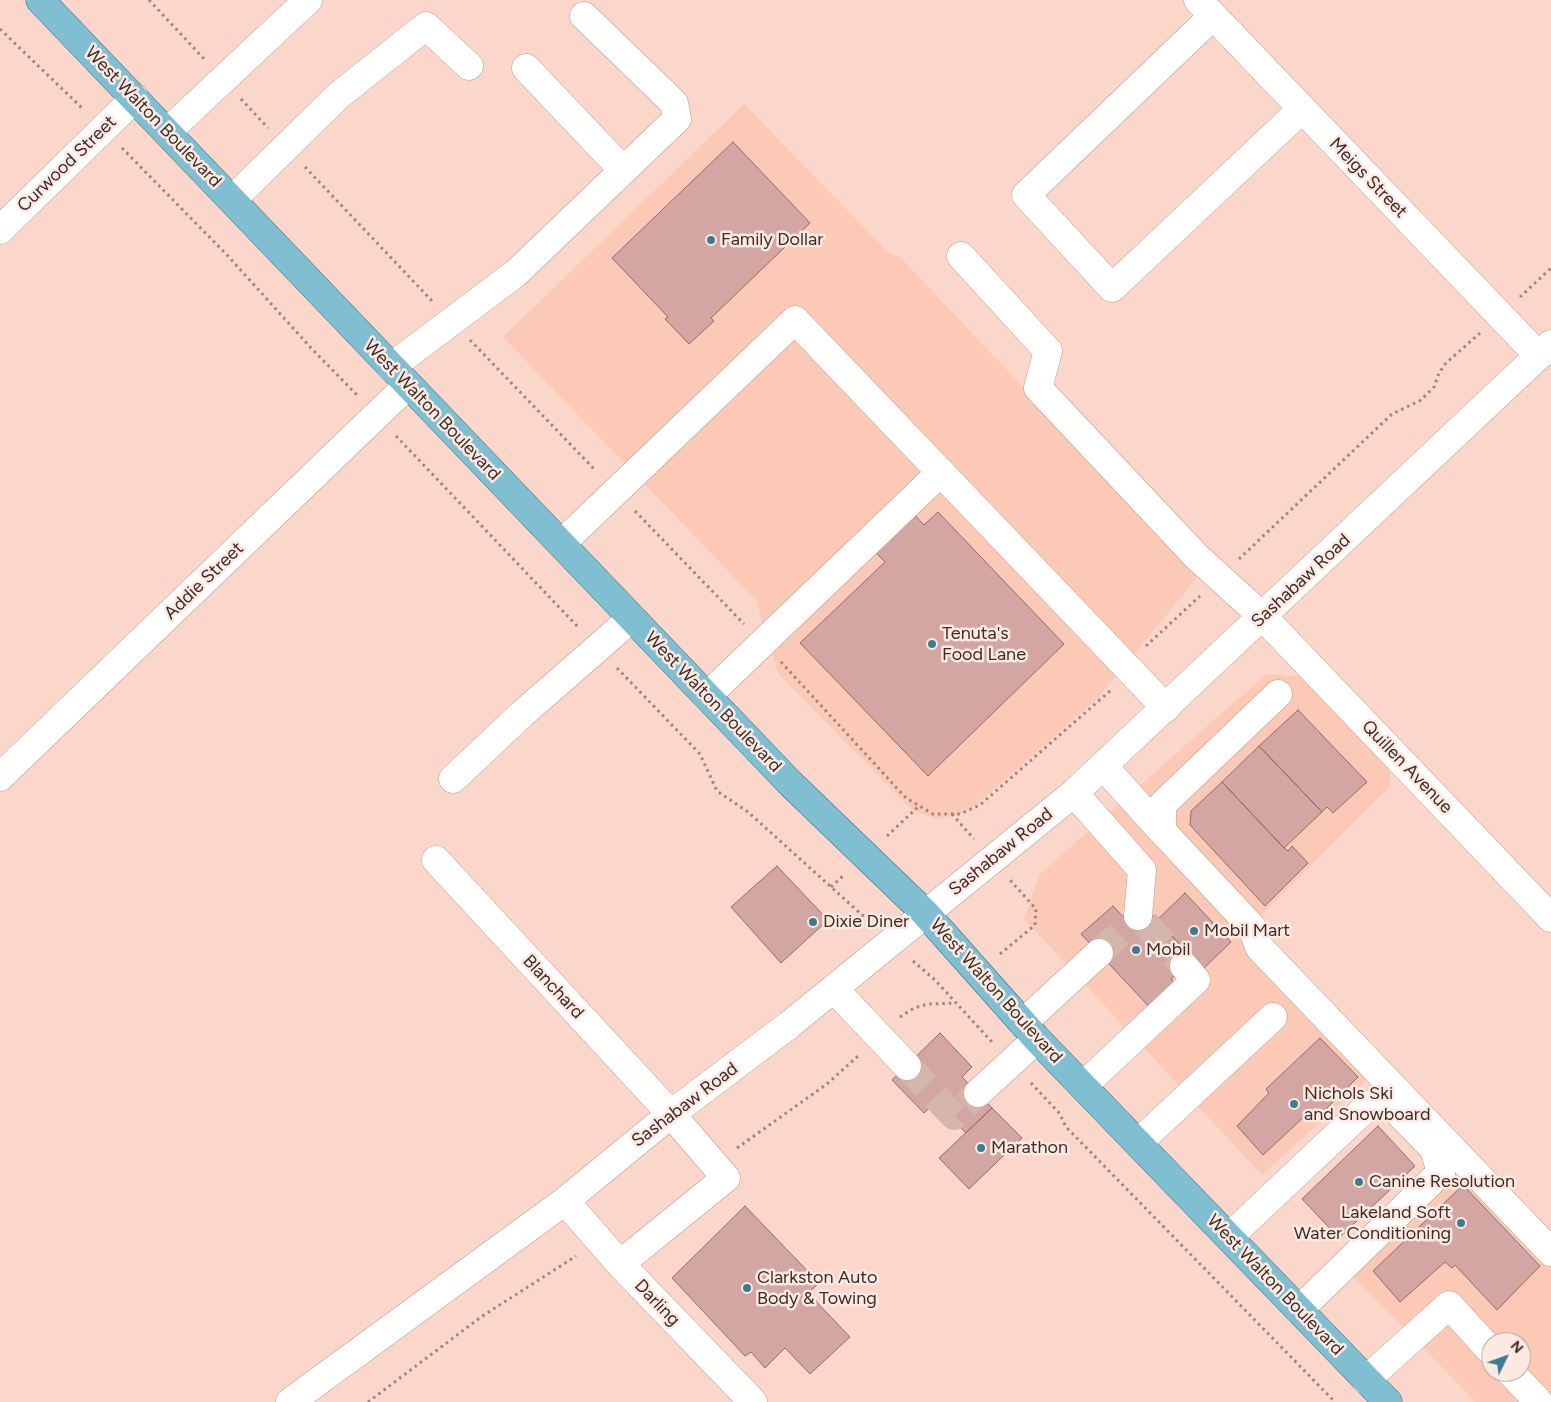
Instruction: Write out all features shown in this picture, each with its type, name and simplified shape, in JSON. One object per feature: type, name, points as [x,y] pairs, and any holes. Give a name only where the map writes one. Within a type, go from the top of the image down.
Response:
[{"type":"main road","name":"West Walton Boulevard","points":[[40,0],[792,784],[925,913],[1030,1031],[1388,1402]]},
{"type":"street","points":[[167,132],[308,0]]},
{"type":"street","points":[[1206,8],[1026,195],[1112,288],[1302,109]]},
{"type":"street","name":"Meigs Street","points":[[1206,8],[1500,315],[1545,350]]},
{"type":"street","name":"Addie Street","points":[[0,777],[376,416],[400,376],[516,273],[677,119],[674,103],[584,16]]},
{"type":"street","points":[[232,200],[338,96],[426,26],[469,66]]},
{"type":"street","points":[[526,68],[623,170]]},
{"type":"street","name":"Curwood Street","points":[[0,230],[135,98]]},
{"type":"street","name":"Quillen Avenue","points":[[961,256],[1048,351],[1038,388],[1198,558],[1262,617],[1551,918]]},
{"type":"street","points":[[561,544],[796,320],[1166,708]]},
{"type":"street","name":"Sashabaw Road","points":[[290,1402],[565,1201],[671,1114],[834,989],[1074,793],[1545,350]]},
{"type":"street","points":[[708,696],[941,472]]},
{"type":"street","points":[[453,779],[522,714],[632,618]]},
{"type":"street","points":[[1162,831],[1162,805],[1278,694]]},
{"type":"street","points":[[1103,766],[1252,927],[1259,947],[1551,1252]]},
{"type":"street","points":[[1074,793],[1142,870],[1138,921]]},
{"type":"street","name":"Blanchard","points":[[436,860],[671,1114],[726,1178],[620,1264]]},
{"type":"street","points":[[978,1093],[1012,1062],[1030,1031],[1099,953]]},
{"type":"street","points":[[1083,1086],[1196,980],[1184,966]]},
{"type":"street","points":[[834,989],[906,1066]]},
{"type":"street","points":[[1138,1143],[1273,1017]]},
{"type":"street","points":[[1229,1237],[1368,1106],[1382,1101],[1394,1108],[1434,1149],[1441,1172],[1299,1310]]},
{"type":"street","name":"Darling","points":[[565,1201],[620,1264],[753,1402]]},
{"type":"street","points":[[1366,1380],[1449,1305],[1481,1340]]},
{"type":"street","points":[[1519,1382],[1537,1402],[1551,1389]]},
{"type":"path","points":[[0,29],[103,129],[228,256],[311,348],[469,515],[700,754],[717,791],[748,812],[856,910]]},
{"type":"path","points":[[784,665],[906,798],[933,814],[960,814],[980,806],[1112,689],[1139,653],[1392,414],[1421,400],[1434,387],[1439,373],[1446,363],[1551,268]]},
{"type":"path","points":[[950,996],[1035,925],[1036,909],[952,814]]},
{"type":"path","points":[[935,980],[1060,1114],[1066,1127],[1335,1402]]},
{"type":"shaded area","points":[[744,104],[889,253],[900,257],[1200,574],[1099,697],[977,804],[957,815],[936,819],[912,810],[778,673],[756,600],[503,337]]},
{"type":"shaded area","points":[[1266,674],[1307,677],[1390,767],[1390,786],[1241,935],[1369,1077],[1262,1175],[1024,919],[1040,874]]},
{"type":"shaded area","points":[[1473,1155],[1551,1231],[1551,1402],[1476,1402],[1349,1272]]},
{"type":"building","name":"Family Dollar","points":[[733,142],[810,223],[711,318],[714,321],[689,344],[665,319],[668,317],[612,258]]},
{"type":"building","name":"Tenuta's Food Lane","points":[[910,510],[924,525],[938,512],[1064,644],[928,776],[800,643],[885,562],[871,548]]},
{"type":"building","points":[[1298,710],[1367,782],[1333,813],[1327,807],[1322,812],[1259,746]]},
{"type":"building","points":[[1259,746],[1322,812],[1284,848],[1222,782]]},
{"type":"building","points":[[1222,782],[1284,848],[1288,851],[1292,846],[1308,863],[1265,906],[1190,825],[1191,811]]},
{"type":"building","points":[[777,866],[828,920],[781,963],[731,907]]},
{"type":"building","name":"Mobil Mart","points":[[1185,893],[1231,942],[1203,969],[1157,920]]},
{"type":"building","points":[[1113,906],[1137,931],[1153,915],[1193,959],[1171,979],[1179,989],[1155,1013],[1081,934]]},
{"type":"building","points":[[940,1033],[972,1067],[962,1077],[992,1108],[966,1133],[936,1102],[924,1113],[892,1080]]},
{"type":"building","name":"Nichols Ski and Snowboard","points":[[1320,1038],[1358,1077],[1313,1122],[1306,1115],[1263,1155],[1237,1126],[1269,1093],[1266,1089]]},
{"type":"building","name":"Marathon","points":[[992,1108],[1022,1138],[969,1189],[939,1158]]},
{"type":"building","name":"Canine Resolution","points":[[1378,1126],[1415,1166],[1339,1238],[1302,1199]]},
{"type":"building","name":"Lakeland Soft Water Conditioning","points":[[1463,1185],[1540,1266],[1497,1310],[1455,1265],[1452,1268],[1445,1262],[1400,1302],[1373,1271]]},
{"type":"building","name":"Clarkston Auto Body & Towing","points":[[745,1206],[819,1283],[808,1293],[850,1337],[810,1374],[785,1348],[765,1368],[751,1352],[745,1356],[672,1278]]},
{"type":"tunnel","points":[[1145,923],[1184,966]]},
{"type":"tunnel","points":[[1099,953],[1130,924]]},
{"type":"tunnel","points":[[907,1066],[954,1116],[978,1093]]},
{"type":"place","name":"Family Dollar","points":[[711,240]]},
{"type":"place","name":"Tenuta's Food Lane","points":[[932,644]]},
{"type":"place","name":"Dixie Diner","points":[[813,922]]},
{"type":"place","name":"Mobil Mart","points":[[1194,931]]},
{"type":"place","name":"Mobil","points":[[1136,950]]},
{"type":"place","name":"Nichols Ski and Snowboard","points":[[1294,1104]]},
{"type":"place","name":"Marathon","points":[[981,1148]]},
{"type":"place","name":"Canine Resolution","points":[[1359,1182]]},
{"type":"place","name":"Lakeland Soft Water Conditioning","points":[[1461,1223]]},
{"type":"place","name":"Clarkston Auto Body & Towing","points":[[747,1288]]}]
